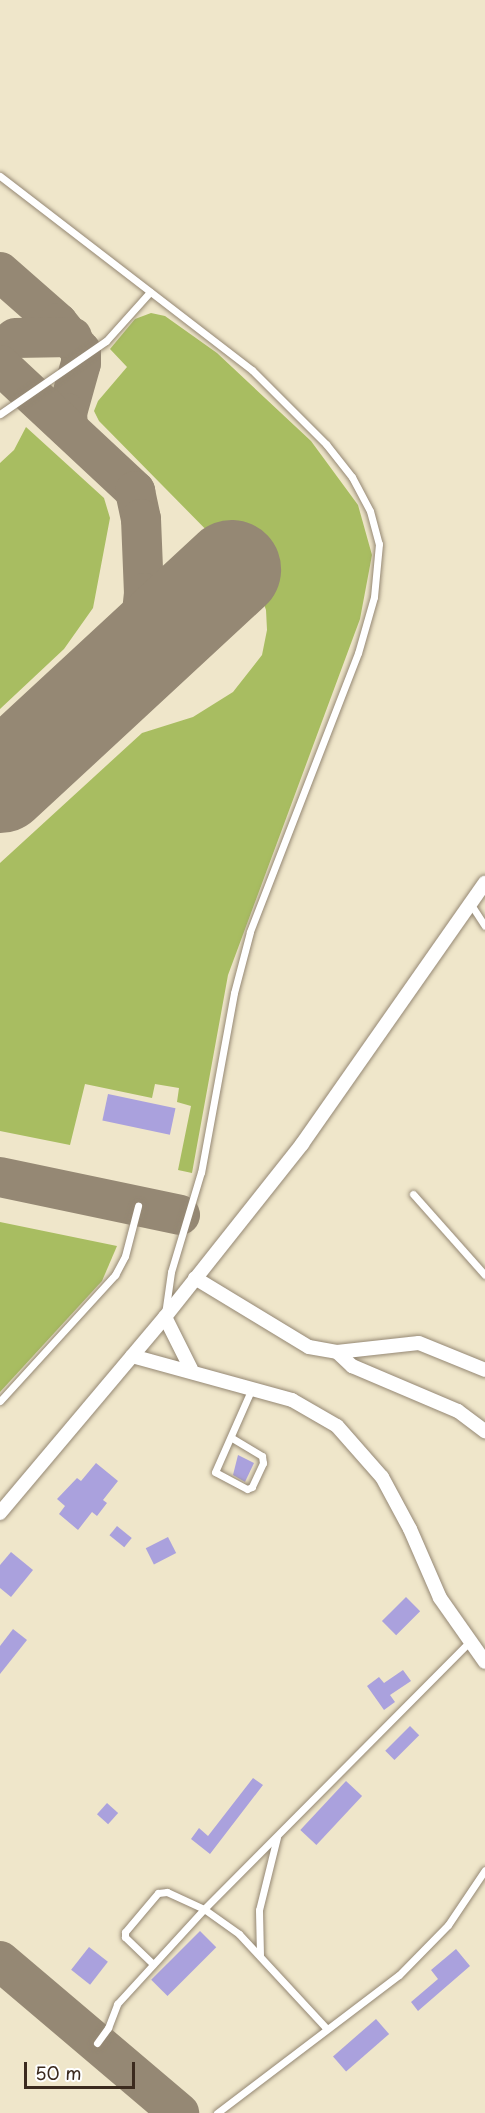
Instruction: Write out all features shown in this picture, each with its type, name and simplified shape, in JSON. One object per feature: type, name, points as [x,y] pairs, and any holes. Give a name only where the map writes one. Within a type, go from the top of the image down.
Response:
[{"type":"street","points":[[0,1513],[165,1317],[302,1144],[469,902],[485,883]]},
{"type":"street","points":[[195,1278],[309,1347],[337,1352],[418,1343],[485,1370]]},
{"type":"street","points":[[165,1317],[190,1369]]},
{"type":"street","points":[[337,1352],[352,1366],[458,1411],[485,1431]]},
{"type":"street","points":[[132,1356],[190,1369],[316,1411],[369,1459],[398,1505],[440,1598],[485,1662]]},
{"type":"lane","points":[[1,180],[252,370],[326,444],[352,477],[370,511],[380,560],[374,597],[358,653],[250,932],[234,993],[201,1172],[171,1272],[165,1317]]},
{"type":"lane","points":[[0,414],[106,341],[150,292]]},
{"type":"lane","points":[[469,902],[485,926]]},
{"type":"lane","points":[[413,1194],[485,1275]]},
{"type":"lane","points":[[0,1401],[115,1275],[124,1256],[138,1206]]},
{"type":"lane","points":[[232,1438],[262,1456],[263,1463],[247,1489],[215,1472],[232,1438],[252,1388]]},
{"type":"lane","points":[[97,2043],[108,2028],[117,2004],[204,1909],[469,1642]]},
{"type":"lane","points":[[260,1955],[259,1910],[278,1834]]},
{"type":"lane","points":[[217,2113],[326,2028],[399,1975],[448,1925],[485,1870]]},
{"type":"lane","points":[[153,1964],[125,1937],[127,1926],[162,1892],[204,1909],[239,1934],[326,2028]]},
{"type":"green space","points":[[151,313],[165,316],[217,353],[311,441],[358,505],[372,555],[360,619],[228,975],[192,1173],[178,1170],[191,1106],[177,1102],[179,1088],[155,1084],[152,1098],[85,1084],[70,1145],[0,1131],[0,863],[142,733],[193,717],[233,692],[262,655],[267,630],[266,610],[259,590],[225,549],[99,421],[94,411],[98,401],[127,367],[110,349],[135,319]]},
{"type":"green space","points":[[26,427],[104,498],[110,518],[93,608],[64,649],[0,709],[0,463],[14,450]]},
{"type":"green space","points":[[0,1222],[117,1246],[102,1281],[0,1392]]},
{"type":"building","points":[[108,1094],[175,1108],[170,1135],[102,1120]]},
{"type":"building","points":[[238,1455],[254,1463],[245,1482],[233,1475]]},
{"type":"building","points":[[96,1463],[118,1481],[103,1500],[107,1503],[97,1516],[92,1512],[78,1530],[59,1514],[65,1506],[57,1499],[77,1478],[81,1481]]},
{"type":"building","points":[[117,1526],[132,1538],[124,1547],[109,1535]]},
{"type":"building","points":[[168,1537],[176,1553],[154,1564],[146,1548]]},
{"type":"building","points":[[11,1552],[33,1570],[11,1597],[0,1588],[0,1565]]},
{"type":"building","points":[[406,1597],[420,1611],[396,1635],[382,1621]]},
{"type":"building","points":[[13,1629],[27,1640],[0,1674],[0,1646]]},
{"type":"building","points":[[403,1670],[411,1681],[390,1695],[395,1702],[384,1710],[367,1686],[379,1677],[384,1683]]},
{"type":"building","points":[[410,1726],[419,1735],[394,1760],[385,1751]]},
{"type":"building","points":[[253,1778],[263,1785],[210,1854],[191,1839],[199,1828],[208,1836]]},
{"type":"building","points":[[346,1781],[362,1796],[316,1845],[300,1830]]},
{"type":"building","points":[[107,1803],[118,1813],[108,1824],[97,1814]]},
{"type":"building","points":[[200,1931],[216,1947],[167,1996],[151,1980]]},
{"type":"building","points":[[89,1947],[108,1962],[90,1985],[71,1970]]},
{"type":"building","points":[[456,1949],[470,1966],[418,2011],[411,2002],[438,1979],[431,1970]]},
{"type":"building","points":[[376,2019],[389,2034],[346,2071],[333,2056]]},
{"type":"taxiway","points":[[0,272],[58,323],[81,351],[81,363],[67,413],[68,428]]},
{"type":"taxiway","points":[[15,338],[72,337]]},
{"type":"taxiway","points":[[0,365],[135,491],[141,519],[144,593],[140,629],[124,668]]},
{"type":"taxiway","points":[[0,1177],[180,1215]]},
{"type":"taxiway","points":[[0,1961],[179,2113]]},
{"type":"runway","points":[[0,783],[231,569]]}]
